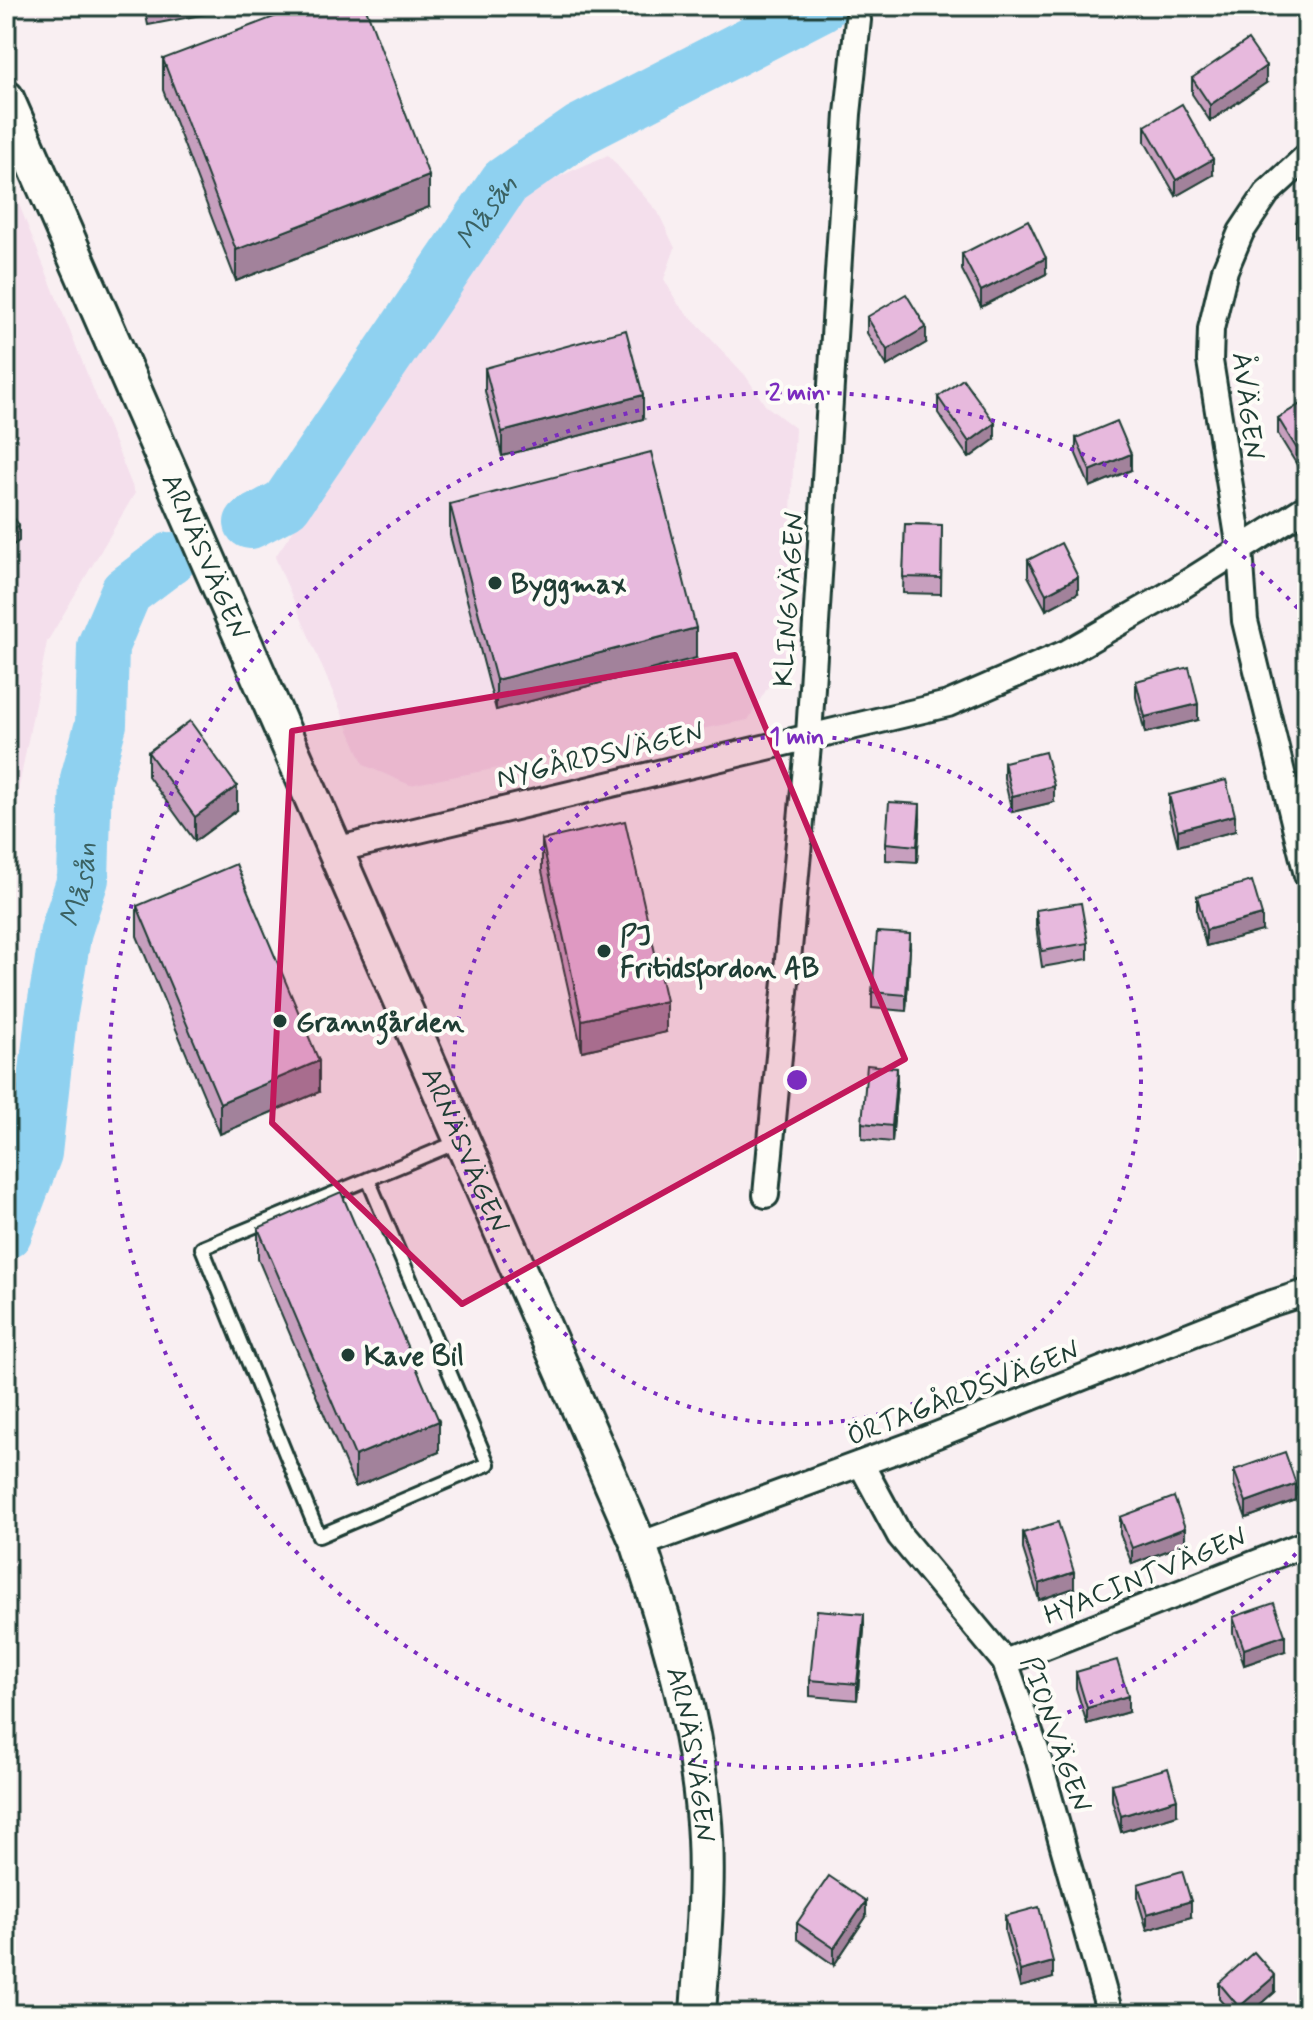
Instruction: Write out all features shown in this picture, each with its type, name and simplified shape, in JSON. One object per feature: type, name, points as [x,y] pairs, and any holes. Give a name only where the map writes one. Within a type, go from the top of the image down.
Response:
[{"type":"street","name":"KLINGVÄGEN","points":[[766,1195],[809,735],[848,114],[858,13]]},
{"type":"street","name":"ARNÄSVÄGEN","points":[[6,98],[639,1545],[686,1699],[704,1814],[698,2014]]},
{"type":"street","name":"ÅVÄGEN","points":[[1307,156],[1267,193],[1241,232],[1225,270],[1211,329],[1210,361],[1240,549],[1245,621],[1303,844],[1307,875]]},
{"type":"street","name":"NYGÅRDSVÄGEN","points":[[335,850],[948,704],[1068,652],[1307,507]]},
{"type":"street","name":"ÖRTAGÅRDSVÄGEN","points":[[639,1545],[861,1464],[1263,1306],[1307,1292]]},
{"type":"street","name":"PIONVÄGEN","points":[[861,1464],[900,1536],[1005,1662],[1036,1750],[1110,2014]]},
{"type":"street","name":"HYACINTVÄGEN","points":[[1005,1662],[1307,1543]]},
{"type":"lane","points":[[368,1179],[488,1464],[319,1536],[202,1248],[368,1179],[460,1141]]},
{"type":"highlighted area","points":[[735,655],[905,1059],[462,1304],[272,1123],[292,731]]},
{"type":"shaded area","points":[[608,155],[658,212],[675,248],[664,279],[678,304],[745,375],[765,405],[795,428],[784,660],[748,720],[410,785],[364,765],[275,557],[522,193]]},
{"type":"shaded area","points":[[6,172],[135,493],[47,642],[6,854]]},
{"type":"building","points":[[303,6],[365,6],[429,176],[236,250],[163,59]]},
{"type":"building","points":[[1248,40],[1266,66],[1210,105],[1192,78]]},
{"type":"building","points":[[1182,104],[1213,159],[1176,180],[1145,126]]},
{"type":"building","points":[[1307,210],[1307,233],[1296,222]]},
{"type":"building","points":[[1028,220],[1046,258],[981,291],[962,254]]},
{"type":"building","points":[[906,294],[926,327],[887,350],[867,317]]},
{"type":"building","points":[[626,330],[643,395],[502,432],[485,368]]},
{"type":"building","points":[[963,379],[995,423],[969,442],[938,397]]},
{"type":"building","points":[[1307,400],[1307,443],[1297,449],[1278,418]]},
{"type":"building","points":[[1117,421],[1131,454],[1090,471],[1076,438]]},
{"type":"building","points":[[651,452],[696,628],[496,680],[450,504]]},
{"type":"building","points":[[6,507],[19,525],[6,534]]},
{"type":"building","points":[[905,524],[942,525],[941,578],[903,577]]},
{"type":"building","points":[[1061,543],[1078,577],[1046,594],[1028,560]]},
{"type":"building","points":[[1189,667],[1198,704],[1145,717],[1136,681]]},
{"type":"building","points":[[190,721],[237,786],[195,817],[148,752]]},
{"type":"building","points":[[1045,752],[1054,786],[1012,796],[1004,762]]},
{"type":"building","points":[[1226,780],[1235,815],[1178,830],[1169,795]]},
{"type":"building","points":[[889,802],[920,804],[917,846],[886,843]]},
{"type":"building","name":"PJ Fritidsfordon AB","points":[[625,821],[666,1001],[582,1020],[542,840]]},
{"type":"building","points":[[236,864],[319,1061],[220,1103],[137,906]]},
{"type":"building","points":[[1252,881],[1262,915],[1206,930],[1197,896]]},
{"type":"building","points":[[1081,903],[1088,943],[1042,951],[1036,910]]},
{"type":"building","points":[[877,932],[910,934],[906,995],[872,992]]},
{"type":"building","points":[[867,1065],[897,1068],[892,1126],[862,1123]]},
{"type":"building","name":"Kave Bil","points":[[341,1192],[439,1421],[355,1456],[258,1228]]},
{"type":"building","points":[[1285,1452],[1296,1484],[1246,1502],[1234,1470]]},
{"type":"building","points":[[1174,1497],[1185,1528],[1132,1548],[1120,1517]]},
{"type":"building","points":[[1058,1522],[1074,1572],[1039,1584],[1023,1533]]},
{"type":"building","points":[[1274,1603],[1285,1635],[1244,1649],[1233,1617]]},
{"type":"building","points":[[817,1610],[864,1614],[857,1684],[810,1680]]},
{"type":"building","points":[[1117,1660],[1128,1696],[1087,1708],[1076,1672]]},
{"type":"building","points":[[1168,1768],[1177,1799],[1121,1816],[1112,1784]]},
{"type":"building","points":[[1182,1871],[1191,1901],[1147,1914],[1138,1884]]},
{"type":"building","points":[[829,1876],[866,1901],[834,1948],[797,1923]]},
{"type":"building","points":[[1039,1907],[1053,1962],[1020,1971],[1005,1916]]},
{"type":"building","points":[[1254,1952],[1275,1976],[1239,2007],[1219,1983]]},
{"type":"building","points":[[1066,2009],[1067,2014],[1048,2014]]},
{"type":"waterway","name":"Måsån","points":[[250,523],[286,504],[505,182],[580,130],[821,6]]},
{"type":"waterway","name":"Måsån","points":[[6,1233],[36,1153],[51,1018],[66,931],[83,879],[86,779],[101,724],[103,646],[126,592],[171,558]]},
{"type":"place","name":"Byggmax","points":[[495,583]]},
{"type":"place","name":"PJ Fritidsfordon AB","points":[[604,951]]},
{"type":"place","name":"Granngården","points":[[280,1021]]},
{"type":"place","name":"Kave Bil","points":[[348,1355]]}]
